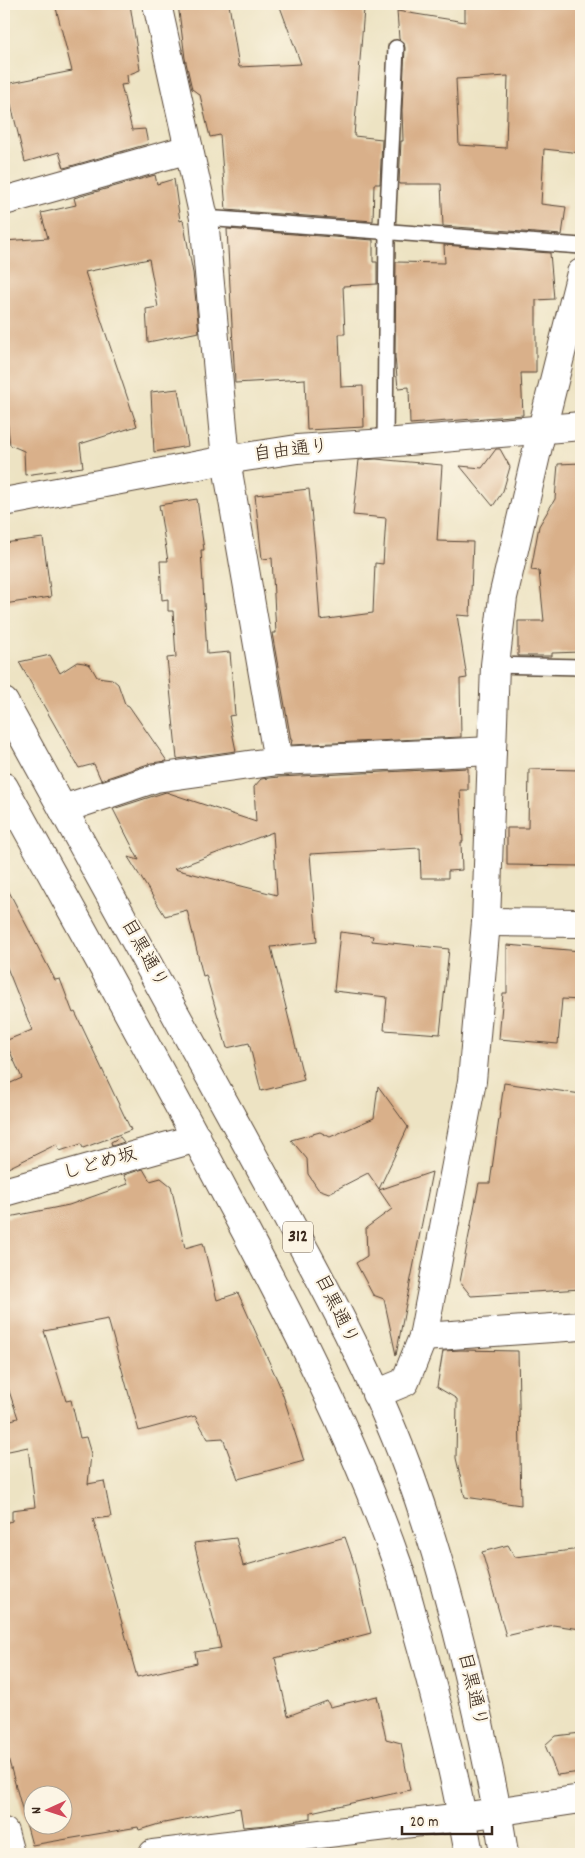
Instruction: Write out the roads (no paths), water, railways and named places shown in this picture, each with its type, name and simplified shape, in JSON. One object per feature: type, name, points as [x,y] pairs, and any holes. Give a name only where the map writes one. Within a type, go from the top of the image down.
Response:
[{"type":"street","points":[[157,4],[204,218],[226,460],[278,761]]},
{"type":"street","points":[[4,201],[189,149]]},
{"type":"street","points":[[376,1394],[406,1382],[424,1337],[472,1081],[486,922],[495,665],[503,597],[581,273]]},
{"type":"street","name":"自由通り","points":[[4,502],[226,460],[297,449],[385,444],[581,426]]},
{"type":"street","name":"目黒通り","points":[[4,702],[323,1284],[376,1394],[408,1471],[436,1552],[467,1671],[497,1811],[504,1854]]},
{"type":"street","points":[[63,809],[156,778],[278,761],[492,751]]},
{"type":"street","name":"目黒通り","points":[[4,786],[197,1138],[285,1305],[369,1489],[398,1565],[430,1677],[451,1764],[468,1854]]},
{"type":"street","points":[[486,922],[581,923]]},
{"type":"street","name":"しどめ坂","points":[[4,1192],[197,1138]]},
{"type":"street","points":[[424,1337],[581,1326]]},
{"type":"street","points":[[153,1854],[302,1845],[497,1811],[581,1799]]},
{"type":"street","points":[[4,1832],[10,1854]]},
{"type":"lane","points":[[385,444],[387,230],[396,48]]},
{"type":"lane","points":[[204,218],[387,230],[581,246]]},
{"type":"lane","points":[[495,665],[581,667]]}]
